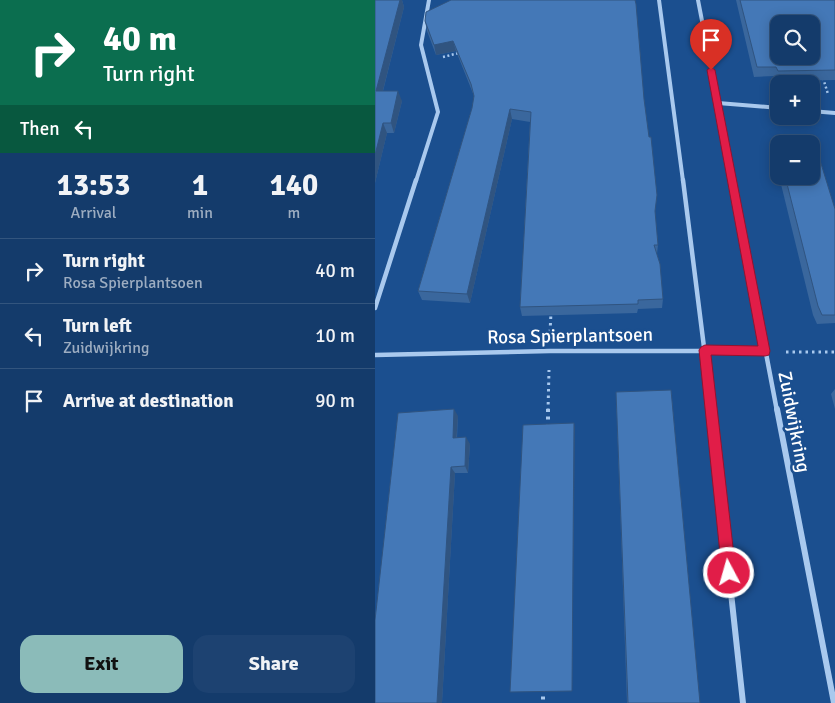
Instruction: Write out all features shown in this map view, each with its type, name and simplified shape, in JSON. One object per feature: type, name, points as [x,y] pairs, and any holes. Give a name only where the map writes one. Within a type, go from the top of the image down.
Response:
[{"type":"street","points":[[375,308],[438,112],[421,45],[429,0]]},
{"type":"street","points":[[659,0],[705,350],[743,703]]},
{"type":"street","name":"Zuidwijkring","points":[[698,0],[834,703]]},
{"type":"street","points":[[718,103],[770,107]]},
{"type":"street","points":[[820,112],[834,113]]},
{"type":"street","name":"Rosa Spierplantsoen","points":[[375,355],[550,351],[765,351]]},
{"type":"path","points":[[426,61],[464,52]]},
{"type":"path","points":[[820,70],[834,113]]},
{"type":"path","points":[[548,428],[551,312]]},
{"type":"path","points":[[765,351],[835,352]]},
{"type":"path","points":[[543,684],[543,703]]},
{"type":"building","points":[[375,0],[400,0],[376,91],[398,91],[391,123],[383,123],[375,155]]},
{"type":"building","points":[[451,0],[635,0],[644,99],[649,137],[651,137],[657,195],[655,211],[658,245],[654,245],[660,264],[663,299],[638,300],[638,304],[520,307],[531,112],[510,109],[467,294],[418,291],[474,96],[453,41],[434,45],[425,21],[426,12]]},
{"type":"building","points":[[740,0],[835,0],[835,70],[778,71],[776,67],[757,67]]},
{"type":"building","points":[[820,160],[835,209],[835,315],[822,315],[818,306],[787,185],[820,185]]},
{"type":"building","points":[[671,390],[700,703],[628,703],[616,392]]},
{"type":"building","points":[[454,409],[453,438],[466,437],[465,466],[451,467],[437,703],[375,703],[375,620],[398,413]]},
{"type":"building","points":[[574,423],[572,691],[510,692],[523,425]]},
{"type":"route","points":[[711,70],[765,351],[705,350],[729,573]]}]
